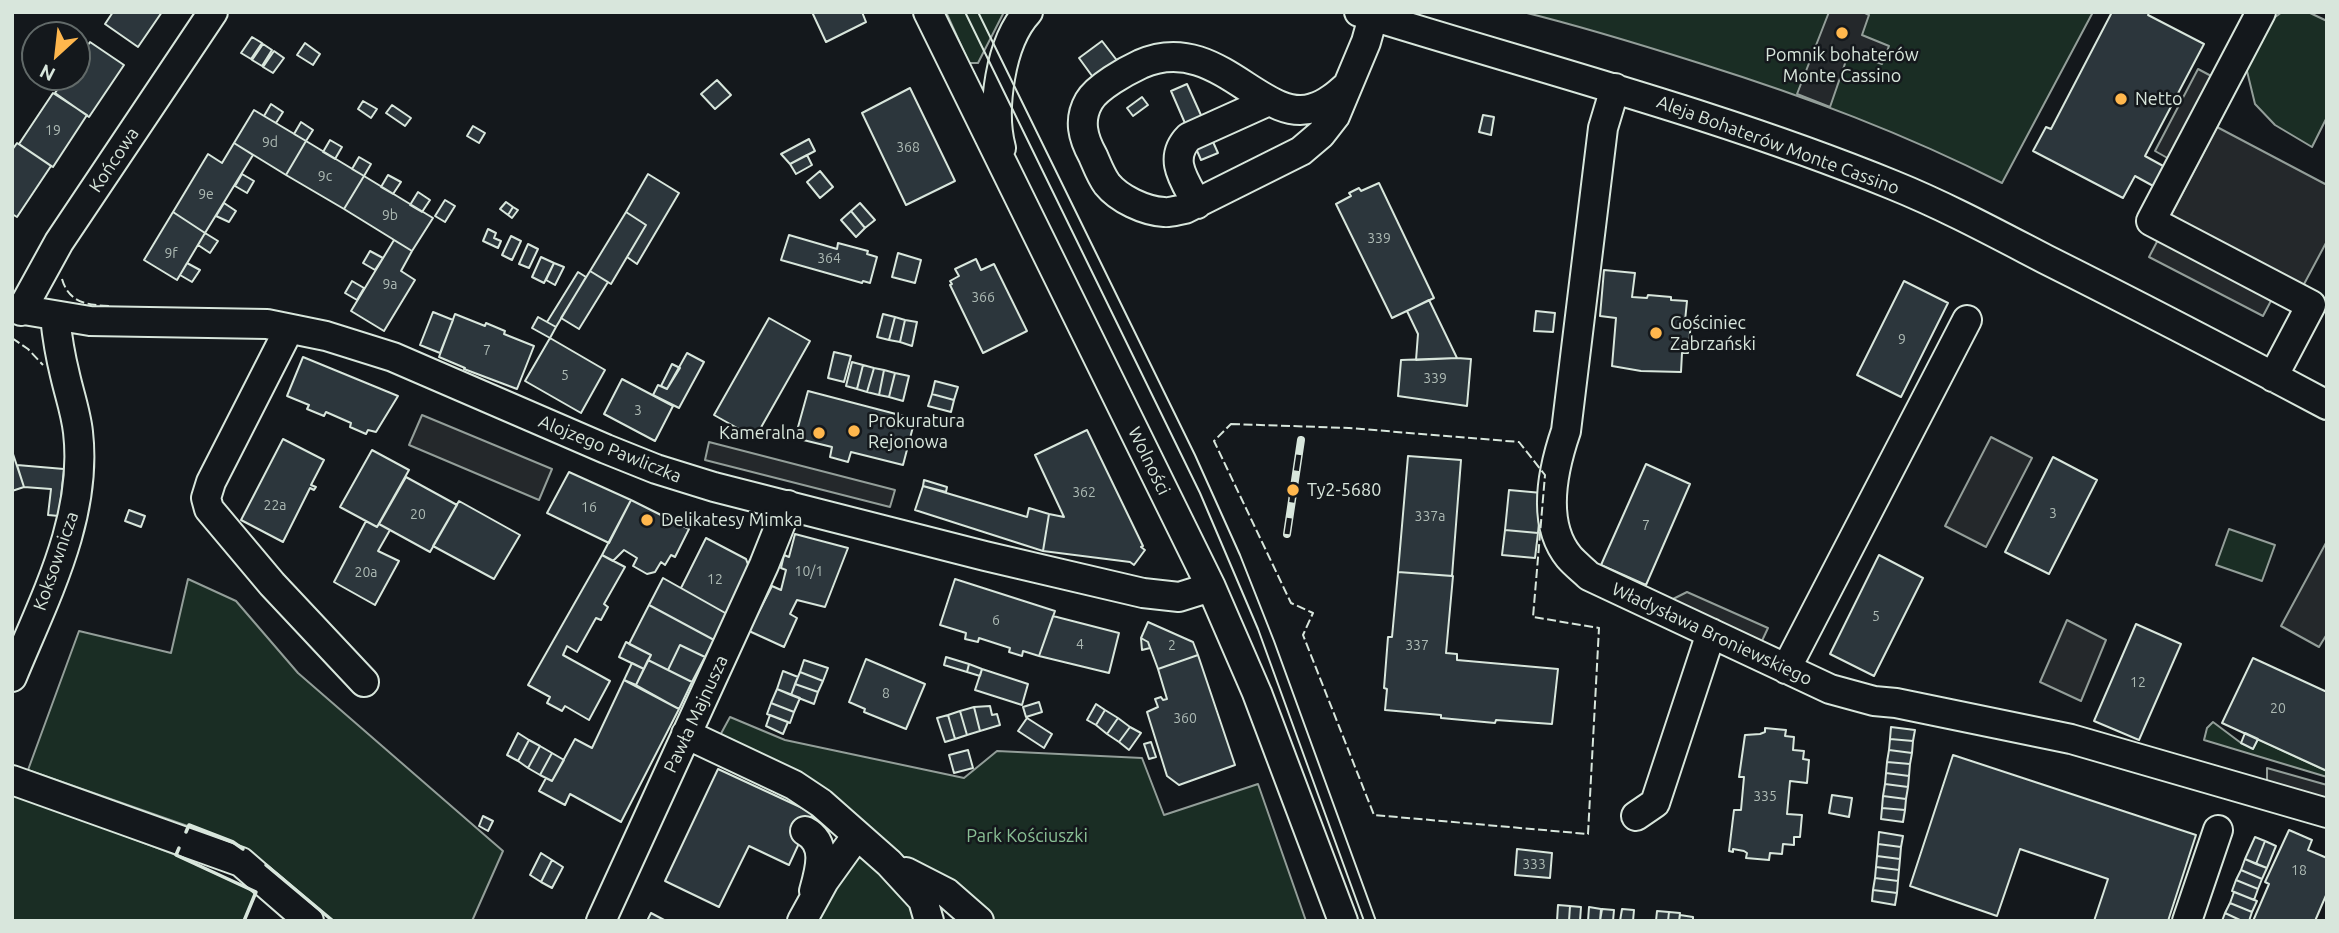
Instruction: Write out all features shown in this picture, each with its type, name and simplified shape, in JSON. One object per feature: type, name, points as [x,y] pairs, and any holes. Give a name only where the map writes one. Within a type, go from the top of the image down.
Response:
[{"type":"street","name":"Końcowa","points":[[17,309],[213,12]]},
{"type":"street","name":"Wolności","points":[[928,12],[1211,587],[1257,693],[1343,921]]},
{"type":"street","points":[[1009,178],[999,140],[997,113],[1000,84],[1010,42],[1028,12]]},
{"type":"street","points":[[2261,12],[2151,220],[2311,305],[2273,377]]},
{"type":"street","points":[[1348,85],[1329,101],[1311,109],[1293,108],[1269,101],[1216,66],[1191,58],[1166,57],[1142,64],[1113,80],[1091,98],[1084,113],[1082,131],[1107,184],[1122,197],[1164,212],[1185,209],[1301,152],[1321,134],[1335,116],[1348,85],[1366,42],[1366,15]]},
{"type":"street","name":"Aleja Bohaterów Monte Cassino","points":[[1366,15],[1615,88],[1786,144],[1903,189],[2072,272],[2327,405]]},
{"type":"street","name":"Władysława Broniewskiego","points":[[1615,88],[1604,128],[1566,431],[1555,465],[1552,511],[1557,536],[1568,556],[1589,576],[1830,689],[1874,701],[1896,703],[2071,739],[2327,813]]},
{"type":"street","points":[[1197,204],[1179,169],[1178,156],[1182,144],[1189,137],[1269,101]]},
{"type":"street","name":"Alojzego Pawliczka","points":[[17,309],[90,321],[267,324],[326,336],[393,357],[656,469],[714,487],[1143,593],[1179,597],[1211,587]]},
{"type":"street","name":"Koksownicza","points":[[12,677],[55,572],[78,493],[78,430],[55,317]]},
{"type":"street","points":[[1786,669],[1967,320]]},
{"type":"street","points":[[289,329],[211,482],[206,498],[209,509],[272,584],[364,682]]},
{"type":"street","name":"Pawła Majnusza","points":[[601,921],[764,565],[788,505]]},
{"type":"street","points":[[1636,816],[1655,803],[1711,633]]},
{"type":"street","points":[[686,734],[794,785],[821,803],[890,863],[923,900],[929,921]]},
{"type":"street","points":[[12,780],[242,862],[309,921]]},
{"type":"street","points":[[2187,921],[2218,830]]},
{"type":"street","points":[[805,831],[813,835],[820,845],[821,858],[805,914]]},
{"type":"street","points":[[805,914],[857,835]]},
{"type":"street","points":[[890,863],[947,893],[979,921]]},
{"type":"green space","points":[[946,12],[1004,12],[978,63],[969,63]]},
{"type":"green space","points":[[1523,12],[2093,12],[2002,183],[1891,132],[1779,89],[1635,43]]},
{"type":"green space","points":[[2282,12],[2308,12],[2327,21],[2327,117],[2312,147],[2275,125],[2255,104],[2246,67],[2267,23]]},
{"type":"green space","points":[[2229,529],[2275,545],[2262,581],[2216,565]]},
{"type":"green space","points":[[188,579],[236,601],[298,673],[503,851],[472,921],[333,921],[278,874],[233,842],[28,770],[79,631],[171,653]]},
{"type":"green space","name":"Park Kościuszki","points":[[730,717],[785,740],[964,778],[997,751],[1142,758],[1164,815],[1258,784],[1306,921],[989,921],[718,739]]},
{"type":"green space","points":[[2213,722],[2241,743],[2253,748],[2258,739],[2327,771],[2327,777],[2204,740],[2207,728]]},
{"type":"green space","points":[[12,793],[176,855],[256,892],[244,921],[12,921]]},
{"type":"green space","points":[[855,845],[908,900],[917,921],[817,921]]},
{"type":"shaded area","points":[[1829,12],[1863,12],[1869,15],[1862,35],[1889,46],[1882,64],[1849,52],[1830,107],[1797,94]]},
{"type":"shaded area","points":[[2198,69],[2215,78],[2171,160],[2155,151]]},
{"type":"shaded area","points":[[2217,127],[2327,185],[2327,241],[2303,286],[2284,276],[2263,316],[2149,257]]},
{"type":"shaded area","points":[[422,415],[552,469],[539,500],[409,445]]},
{"type":"shaded area","points":[[1991,437],[2032,458],[1986,547],[1945,526]]},
{"type":"shaded area","points":[[709,442],[895,490],[890,507],[705,460]]},
{"type":"shaded area","points":[[2327,541],[2327,634],[2319,647],[2281,626]]},
{"type":"shaded area","points":[[1687,592],[1768,628],[1760,645],[1665,603]]},
{"type":"shaded area","points":[[2067,620],[2106,640],[2081,701],[2040,682]]},
{"type":"shaded area","points":[[2267,768],[2327,785],[2327,803],[2267,787]]},
{"type":"building","points":[[113,12],[162,12],[138,47],[105,24]]},
{"type":"building","points":[[812,12],[862,12],[866,22],[826,42]]},
{"type":"building","points":[[2112,12],[2150,12],[2148,15],[2204,44],[2145,156],[2165,167],[2155,187],[2135,176],[2123,198],[2033,151],[2046,127],[2051,129]]},
{"type":"building","points":[[252,37],[262,43],[251,59],[241,53]]},
{"type":"building","points":[[1102,41],[1132,80],[1108,98],[1079,58]]},
{"type":"building","points":[[91,43],[124,65],[89,117],[55,93],[91,91]]},
{"type":"building","points":[[305,43],[320,54],[313,65],[297,55]]},
{"type":"building","points":[[263,44],[272,50],[262,66],[252,60]]},
{"type":"building","points":[[274,51],[284,58],[273,73],[263,67]]},
{"type":"building","points":[[717,80],[731,95],[715,109],[701,94]]},
{"type":"building","points":[[1187,84],[1218,153],[1201,160],[1171,91]]},
{"type":"building","points":[[910,88],[955,181],[906,205],[862,113]]},
{"type":"building","points":[[53,93],[87,115],[53,167],[19,144]]},
{"type":"building","points":[[1142,97],[1148,105],[1133,116],[1127,108]]},
{"type":"building","points":[[363,101],[377,109],[371,118],[358,109]]},
{"type":"building","points":[[271,104],[283,112],[276,123],[264,116]]},
{"type":"building","points":[[392,105],[411,118],[405,126],[386,113]]},
{"type":"building","points":[[254,110],[306,141],[286,175],[234,143]]},
{"type":"building","points":[[1483,115],[1494,117],[1491,135],[1479,132]]},
{"type":"building","points":[[301,122],[313,130],[306,141],[294,134]]},
{"type":"building","points":[[473,126],[485,133],[479,143],[467,136]]},
{"type":"building","points":[[809,139],[815,151],[790,164],[781,154]]},
{"type":"building","points":[[330,140],[342,147],[335,159],[323,152]]},
{"type":"building","points":[[306,141],[364,176],[344,209],[286,175]]},
{"type":"building","points":[[17,143],[51,166],[17,217],[12,214],[12,150]]},
{"type":"building","points":[[234,143],[253,155],[205,233],[173,212],[208,154],[222,163]]},
{"type":"building","points":[[807,155],[812,165],[796,174],[790,164]]},
{"type":"building","points":[[359,157],[371,164],[364,176],[352,169]]},
{"type":"building","points":[[820,171],[833,187],[820,198],[807,182]]},
{"type":"building","points":[[242,174],[254,181],[247,193],[235,186]]},
{"type":"building","points":[[648,174],[679,193],[637,264],[627,257],[646,225],[626,212]]},
{"type":"building","points":[[388,175],[401,182],[393,194],[381,187]]},
{"type":"building","points":[[364,176],[433,218],[412,251],[344,209]]},
{"type":"building","points":[[1379,183],[1434,298],[1392,318],[1336,204],[1359,188],[1361,191]]},
{"type":"building","points":[[418,192],[430,200],[422,212],[410,205]]},
{"type":"building","points":[[445,200],[455,206],[445,222],[435,216]]},
{"type":"building","points":[[506,202],[513,207],[508,215],[500,209]]},
{"type":"building","points":[[224,203],[236,211],[229,222],[216,216]]},
{"type":"building","points":[[860,203],[875,220],[865,228],[851,211]]},
{"type":"building","points":[[513,207],[518,210],[512,218],[508,215]]},
{"type":"building","points":[[851,211],[865,228],[856,237],[841,220]]},
{"type":"building","points":[[173,212],[205,233],[177,280],[144,260]]},
{"type":"building","points":[[626,212],[646,225],[611,284],[590,271]]},
{"type":"building","points":[[488,229],[496,233],[494,238],[501,241],[498,248],[483,241]]},
{"type":"building","points":[[205,233],[218,241],[210,253],[198,245]]},
{"type":"building","points":[[789,235],[837,249],[838,243],[868,251],[867,254],[877,257],[870,283],[781,260]]},
{"type":"building","points":[[511,236],[521,241],[512,260],[502,255]]},
{"type":"building","points":[[394,240],[412,251],[401,271],[415,280],[384,331],[351,311]]},
{"type":"building","points":[[528,244],[538,249],[529,268],[519,264]]},
{"type":"building","points":[[370,251],[383,258],[375,270],[363,263]]},
{"type":"building","points":[[898,253],[921,260],[915,283],[892,277]]},
{"type":"building","points":[[541,257],[554,263],[544,283],[532,277]]},
{"type":"building","points":[[976,259],[981,270],[994,264],[1027,331],[983,353],[950,285],[950,281],[959,276],[955,269]]},
{"type":"building","points":[[187,263],[200,270],[192,282],[180,275]]},
{"type":"building","points":[[554,263],[564,267],[555,285],[546,280]]},
{"type":"building","points":[[1604,270],[1635,273],[1632,297],[1647,298],[1648,295],[1687,301],[1685,321],[1691,322],[1688,353],[1682,353],[1681,372],[1641,371],[1612,366],[1616,318],[1600,316]]},
{"type":"building","points":[[590,271],[608,282],[579,329],[561,318]]},
{"type":"building","points":[[578,272],[586,277],[556,327],[547,322]]},
{"type":"building","points":[[352,281],[364,288],[357,300],[345,293]]},
{"type":"building","points":[[1904,281],[1948,303],[1901,397],[1857,375]]},
{"type":"building","points":[[1429,300],[1457,358],[1416,360],[1418,334],[1407,311]]},
{"type":"building","points":[[1536,311],[1555,313],[1553,332],[1534,331]]},
{"type":"building","points":[[433,312],[453,320],[440,353],[420,345]]},
{"type":"building","points":[[455,314],[485,326],[486,323],[505,331],[504,334],[534,346],[517,389],[439,357]]},
{"type":"building","points":[[883,314],[895,317],[889,340],[877,337]]},
{"type":"building","points":[[538,317],[556,327],[550,338],[532,328]]},
{"type":"building","points":[[895,317],[905,320],[900,342],[889,340]]},
{"type":"building","points":[[769,318],[810,341],[755,438],[714,415]]},
{"type":"building","points":[[905,320],[917,322],[912,346],[900,342]]},
{"type":"building","points":[[550,338],[605,370],[581,413],[525,381]]},
{"type":"building","points":[[834,352],[851,356],[844,382],[828,378]]},
{"type":"building","points":[[687,353],[704,362],[679,408],[653,395],[658,385],[667,389]]},
{"type":"building","points":[[303,357],[398,396],[376,432],[368,430],[366,434],[350,427],[351,423],[326,412],[324,416],[307,409],[309,405],[287,396]]},
{"type":"building","points":[[1471,359],[1467,406],[1398,396],[1401,360]]},
{"type":"building","points":[[852,362],[863,365],[857,389],[846,386]]},
{"type":"building","points":[[672,364],[680,368],[667,389],[661,386]]},
{"type":"building","points":[[863,365],[874,368],[867,392],[857,389]]},
{"type":"building","points":[[874,368],[884,370],[879,395],[867,392]]},
{"type":"building","points":[[884,370],[895,373],[889,397],[879,395]]},
{"type":"building","points":[[895,373],[909,376],[903,401],[889,397]]},
{"type":"building","points":[[622,379],[673,406],[655,441],[604,414]]},
{"type":"building","points":[[935,381],[958,387],[954,400],[932,394]]},
{"type":"building","name":"Prokuratura Rejonowa","points":[[808,391],[915,419],[903,465],[851,452],[848,462],[830,457],[832,447],[795,438]]},
{"type":"building","points":[[932,394],[954,400],[951,412],[928,406]]},
{"type":"building","points":[[1087,430],[1143,546],[1141,547],[1145,550],[1134,565],[1130,562],[1043,551],[1049,514],[1064,517],[1035,455]]},
{"type":"building","points":[[283,439],[324,460],[311,485],[316,487],[314,490],[310,488],[283,542],[241,520]]},
{"type":"building","points":[[372,450],[409,470],[377,527],[340,507]]},
{"type":"building","points":[[12,451],[24,487],[12,491]]},
{"type":"building","points":[[1408,456],[1461,460],[1452,576],[1398,572]]},
{"type":"building","points":[[2053,457],[2097,480],[2049,574],[2005,552]]},
{"type":"building","points":[[1646,464],[1690,484],[1646,585],[1601,565]]},
{"type":"building","points":[[17,465],[64,469],[59,516],[48,515],[51,489],[24,487]]},
{"type":"building","points":[[569,472],[631,500],[609,543],[547,513]]},
{"type":"building","points":[[406,477],[457,505],[430,552],[379,524]]},
{"type":"building","points":[[924,480],[947,487],[946,492],[923,486]]},
{"type":"building","points":[[923,486],[1027,517],[1029,508],[1049,514],[1043,551],[915,510]]},
{"type":"building","points":[[1509,490],[1542,493],[1538,533],[1505,530]]},
{"type":"building","points":[[631,500],[689,529],[675,557],[671,555],[665,565],[661,562],[655,572],[647,574],[633,566],[637,558],[624,550],[613,561],[602,555]]},
{"type":"building","points":[[459,501],[520,535],[494,579],[433,546]]},
{"type":"building","points":[[129,510],[145,516],[141,527],[125,521]]},
{"type":"building","points":[[366,521],[390,530],[378,551],[399,561],[375,605],[334,582]]},
{"type":"building","points":[[1505,530],[1538,533],[1535,558],[1502,555]]},
{"type":"building","points":[[795,534],[848,548],[825,607],[797,600],[790,614],[797,618],[784,647],[749,631],[772,586],[781,590],[786,570],[781,568],[784,555],[789,557]]},
{"type":"building","points":[[706,538],[746,559],[750,570],[727,614],[681,588]]},
{"type":"building","points":[[602,555],[625,567],[604,604],[608,607],[601,620],[596,618],[577,652],[567,646],[563,655],[610,681],[589,720],[565,706],[562,711],[547,703],[550,697],[528,685]]},
{"type":"building","points":[[1879,555],[1923,578],[1874,676],[1830,654]]},
{"type":"building","points":[[1398,572],[1453,576],[1446,653],[1457,654],[1457,660],[1558,669],[1552,724],[1496,720],[1495,723],[1385,710],[1388,637],[1392,637]]},
{"type":"building","points":[[663,578],[727,614],[714,640],[649,605]]},
{"type":"building","points":[[955,579],[1055,611],[1039,656],[1023,651],[1022,656],[1009,652],[1010,648],[979,638],[978,642],[965,639],[966,633],[940,625]]},
{"type":"building","points":[[649,605],[714,640],[705,657],[680,645],[668,670],[648,660],[651,655],[629,644]]},
{"type":"building","points":[[1053,616],[1119,633],[1109,673],[1039,656]]},
{"type":"building","points":[[1148,622],[1193,642],[1198,655],[1158,669],[1148,642],[1141,638]]},
{"type":"building","points":[[2136,624],[2181,644],[2139,740],[2094,721]]},
{"type":"building","points":[[1141,638],[1148,642],[1150,648],[1142,650]]},
{"type":"building","points":[[626,642],[651,655],[644,669],[619,657]]},
{"type":"building","points":[[680,645],[705,657],[692,682],[668,670]]},
{"type":"building","points":[[1198,655],[1235,765],[1179,785],[1167,776],[1147,712],[1158,707],[1155,699],[1167,699],[1158,669]]},
{"type":"building","points":[[946,657],[969,664],[967,672],[944,665]]},
{"type":"building","points":[[2253,658],[2327,692],[2327,771],[2222,723]]},
{"type":"building","points":[[866,659],[925,684],[906,729],[864,712],[865,709],[849,702]]},
{"type":"building","points":[[648,660],[692,682],[679,709],[636,685]]},
{"type":"building","points":[[804,660],[828,668],[823,681],[800,672]]},
{"type":"building","points":[[632,663],[644,669],[636,685],[624,680]]},
{"type":"building","points":[[969,664],[982,669],[980,676],[967,672]]},
{"type":"building","points":[[982,669],[1028,684],[1022,705],[975,690]]},
{"type":"building","points":[[783,671],[798,677],[791,695],[777,689]]},
{"type":"building","points":[[800,672],[823,681],[818,692],[795,684]]},
{"type":"building","points":[[624,680],[679,709],[621,822],[570,794],[565,805],[539,791],[546,778],[552,781],[575,739],[592,748]]},
{"type":"building","points":[[795,684],[818,692],[814,704],[791,695]]},
{"type":"building","points":[[777,689],[800,698],[794,712],[771,703]]},
{"type":"building","points":[[1039,702],[1042,712],[1026,717],[1023,707]]},
{"type":"building","points":[[771,703],[794,712],[790,723],[767,714]]},
{"type":"building","points":[[1096,704],[1105,710],[1096,725],[1087,720]]},
{"type":"building","points":[[990,706],[992,715],[997,714],[1000,725],[980,731],[974,707]]},
{"type":"building","points":[[974,707],[980,731],[967,735],[960,711]]},
{"type":"building","points":[[1105,710],[1118,718],[1107,734],[1096,725]]},
{"type":"building","points":[[960,711],[967,735],[955,739],[948,715]]},
{"type":"building","points":[[770,715],[788,722],[783,734],[766,726]]},
{"type":"building","points":[[948,715],[955,739],[945,742],[937,718]]},
{"type":"building","points":[[1027,718],[1052,734],[1044,748],[1018,731]]},
{"type":"building","points":[[1118,718],[1130,727],[1119,742],[1107,734]]},
{"type":"building","points":[[1130,727],[1141,733],[1129,750],[1119,742]]},
{"type":"building","points":[[1891,727],[1915,730],[1913,741],[1890,739]]},
{"type":"building","points":[[1765,728],[1786,730],[1785,736],[1794,737],[1793,750],[1804,751],[1803,759],[1809,760],[1807,783],[1790,781],[1787,814],[1802,815],[1800,837],[1794,837],[1794,845],[1783,844],[1782,854],[1770,853],[1769,860],[1746,858],[1747,853],[1744,851],[1729,851],[1734,810],[1741,810],[1744,777],[1739,777],[1745,735],[1760,734],[1765,732]]},
{"type":"building","points":[[518,733],[529,740],[518,761],[507,755]]},
{"type":"building","points":[[2245,733],[2258,739],[2253,749],[2241,743]]},
{"type":"building","points":[[1890,739],[1913,741],[1912,753],[1889,750]]},
{"type":"building","points":[[529,740],[540,746],[528,768],[518,761]]},
{"type":"building","points":[[1151,742],[1156,757],[1149,759],[1144,744]]},
{"type":"building","points":[[540,746],[552,753],[540,775],[528,768]]},
{"type":"building","points":[[968,750],[973,768],[954,773],[949,755]]},
{"type":"building","points":[[1889,750],[1912,753],[1910,764],[1887,762]]},
{"type":"building","points":[[552,753],[564,760],[552,781],[540,775]]},
{"type":"building","points":[[1953,755],[2196,835],[2168,921],[2094,921],[2108,879],[2020,849],[1997,916],[1910,886]]},
{"type":"building","points":[[1887,762],[1910,764],[1909,776],[1886,773]]},
{"type":"building","points":[[718,769],[813,813],[789,865],[749,846],[719,907],[665,881]]},
{"type":"building","points":[[1886,773],[1909,776],[1908,787],[1885,784]]},
{"type":"building","points":[[1885,784],[1908,787],[1906,799],[1883,796]]},
{"type":"building","points":[[1832,795],[1852,798],[1849,817],[1829,813]]},
{"type":"building","points":[[1883,796],[1906,799],[1905,810],[1882,808]]},
{"type":"building","points":[[1882,808],[1905,810],[1903,822],[1881,819]]},
{"type":"building","points":[[483,816],[493,821],[488,831],[479,826]]},
{"type":"building","points":[[2289,830],[2312,840],[2308,850],[2327,858],[2327,893],[2315,921],[2253,921],[2269,884],[2265,882]]},
{"type":"building","points":[[1879,832],[1903,836],[1901,847],[1878,844]]},
{"type":"building","points":[[2255,837],[2265,841],[2256,864],[2245,859]]},
{"type":"building","points":[[2265,841],[2276,846],[2267,868],[2256,864]]},
{"type":"building","points":[[1878,844],[1901,847],[1900,859],[1877,856]]},
{"type":"building","points":[[1517,849],[1552,853],[1550,878],[1515,875]]},
{"type":"building","points":[[541,853],[552,860],[541,882],[530,875]]},
{"type":"building","points":[[1877,856],[1900,859],[1899,870],[1876,867]]},
{"type":"building","points":[[2245,859],[2267,868],[2262,879],[2241,870]]},
{"type":"building","points":[[552,860],[563,867],[552,888],[541,882]]},
{"type":"building","points":[[1876,867],[1899,870],[1898,881],[1875,878]]},
{"type":"building","points":[[2241,870],[2262,879],[2258,889],[2236,880]]},
{"type":"building","points":[[1875,878],[1898,881],[1897,893],[1873,890]]},
{"type":"building","points":[[2236,880],[2258,889],[2254,900],[2232,891]]},
{"type":"building","points":[[1873,890],[1897,893],[1895,905],[1872,901]]},
{"type":"building","points":[[2234,892],[2257,901],[2252,912],[2230,903]]},
{"type":"building","points":[[2230,903],[2252,912],[2249,921],[2242,921],[2225,913]]},
{"type":"building","points":[[1558,905],[1570,906],[1569,921],[1557,921]]},
{"type":"building","points":[[1570,906],[1581,907],[1580,921],[1569,921]]},
{"type":"building","points":[[1589,907],[1601,909],[1600,921],[1588,921]]},
{"type":"building","points":[[1602,909],[1614,910],[1613,921],[1600,921]]},
{"type":"building","points":[[1622,909],[1634,910],[1633,921],[1620,921]]},
{"type":"building","points":[[1657,911],[1669,912],[1668,921],[1656,921]]},
{"type":"building","points":[[1669,912],[1680,913],[1679,921],[1668,921]]},
{"type":"building","points":[[651,913],[666,921],[647,921]]},
{"type":"building","points":[[2225,913],[2242,921],[2222,921]]},
{"type":"building","points":[[1680,915],[1693,917],[1693,921],[1679,921]]},
{"type":"tram line","points":[[965,12],[1200,493],[1258,629],[1364,921]]},
{"type":"tram line","points":[[978,12],[1195,455],[1240,555],[1376,921]]},
{"type":"railway","points":[[1287,534],[1301,440]]},
{"type":"fence","points":[[62,279],[74,298],[94,305],[110,306]]},
{"type":"fence","points":[[12,338],[28,349],[43,365]]},
{"type":"fence","points":[[1231,424],[1349,428],[1519,442],[1545,475],[1533,617],[1599,628],[1588,834],[1374,815],[1303,635],[1313,613],[1291,603],[1214,441],[1231,424]]},
{"type":"wall","points":[[186,832],[189,825],[233,842],[243,849]]},
{"type":"wall","points":[[179,848],[176,855],[256,892],[244,921]]},
{"type":"wall","points":[[266,865],[333,921]]},
{"type":"place","name":"Pomnik bohaterów Monte Cassino","points":[[1842,33]]},
{"type":"place","name":"Netto","points":[[2121,99]]},
{"type":"place","name":"Gościniec Zabrzański","points":[[1656,333]]},
{"type":"place","name":"Prokuratura Rejonowa","points":[[854,431]]},
{"type":"place","name":"Kameralna","points":[[819,433]]},
{"type":"place","name":"Ty2-5680","points":[[1293,490]]},
{"type":"place","name":"Delikatesy Mimka","points":[[647,520]]}]
